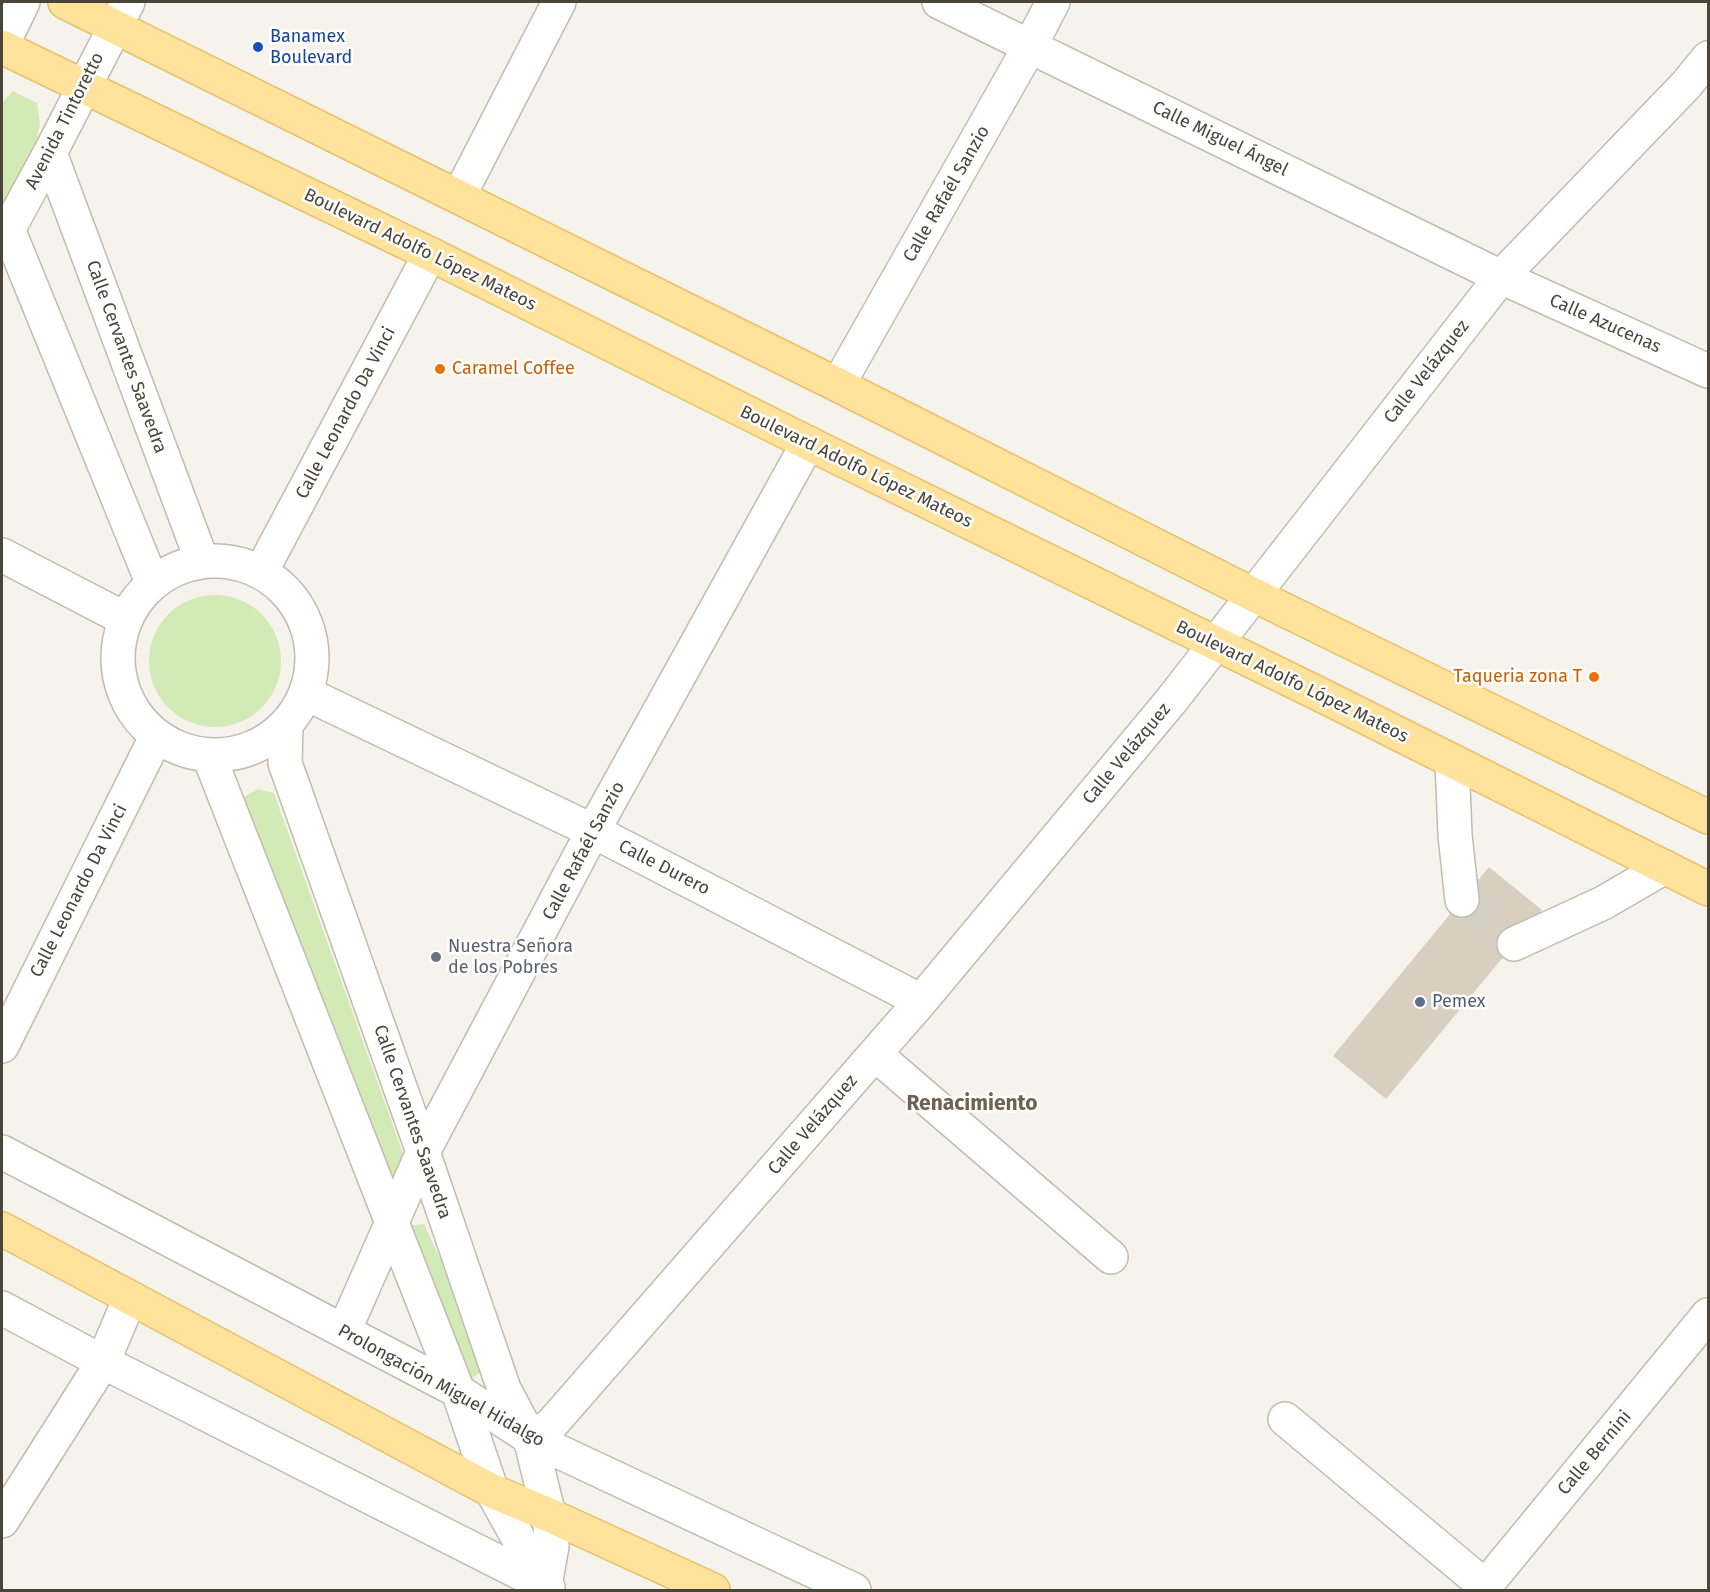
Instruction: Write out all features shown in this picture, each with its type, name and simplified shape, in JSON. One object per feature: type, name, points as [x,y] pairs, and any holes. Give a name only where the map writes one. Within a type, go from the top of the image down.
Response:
[{"type":"main road","points":[[66,2],[121,14],[459,196],[1254,595],[1708,817]]},
{"type":"main road","name":"Boulevard Adolfo López Mateos","points":[[2,46],[430,254],[1708,889]]},
{"type":"main road","points":[[2,1229],[492,1491],[713,1590]]},
{"type":"street","points":[[2,46],[23,2]]},
{"type":"street","points":[[459,196],[559,2]]},
{"type":"street","name":"Calle Miguel Ángel","points":[[939,2],[1502,277]]},
{"type":"street","name":"Calle Rafaél Sanzio","points":[[838,385],[1053,2]]},
{"type":"street","name":"Avenida Tintoretto","points":[[5,235],[121,14]]},
{"type":"street","name":"Calle Velázquez","points":[[530,1438],[550,1426],[921,1001],[1163,710],[1502,277],[1697,90],[1708,58]]},
{"type":"street","name":"Calle Cervantes Saavedra","points":[[50,153],[202,561]]},
{"type":"street","points":[[5,235],[152,582]]},
{"type":"street","name":"Calle Leonardo Da Vinci","points":[[261,572],[430,254]]},
{"type":"street","name":"Calle Azucenas","points":[[1502,277],[1708,370]]},
{"type":"street","name":"Calle Rafaél Sanzio","points":[[344,1331],[423,1152],[593,831],[808,443]]},
{"type":"street","points":[[2,555],[125,619]]},
{"type":"street","points":[[202,561],[229,561],[261,572],[291,596],[308,626],[313,661],[307,694],[286,726],[259,746],[243,753],[208,756],[187,752],[156,736],[129,704],[118,672],[117,652],[125,619],[152,582],[170,571],[202,561]]},
{"type":"street","name":"Calle Durero","points":[[307,694],[593,831],[921,1001]]},
{"type":"street","name":"Calle Cervantes Saavedra","points":[[286,726],[285,763],[423,1152],[504,1389],[530,1438],[549,1515],[552,1546],[550,1589]]},
{"type":"street","name":"Calle Leonardo Da Vinci","points":[[2,1046],[156,736]]},
{"type":"street","points":[[208,756],[458,1391],[492,1491],[550,1589]]},
{"type":"street","points":[[1452,761],[1455,835],[1462,900]]},
{"type":"street","points":[[1514,944],[1603,903],[1665,867]]},
{"type":"street","points":[[875,1054],[1111,1257]]},
{"type":"street","name":"Prolongación Miguel Hidalgo","points":[[2,1152],[458,1391],[530,1438],[854,1590]]},
{"type":"street","points":[[2,1521],[103,1362],[130,1298]]},
{"type":"street","points":[[2,1308],[103,1362],[550,1589]]},
{"type":"street","name":"Calle Bernini","points":[[1483,1588],[1708,1316]]},
{"type":"street","points":[[1285,1419],[1483,1588]]},
{"type":"green space","points":[[13,91],[37,103],[40,124],[34,154],[2,212],[2,103]]},
{"type":"green space","points":[[215,595],[240,600],[262,614],[276,636],[281,661],[276,686],[262,708],[240,722],[215,727],[190,722],[168,708],[154,686],[149,661],[154,636],[168,614],[190,600]]},
{"type":"green space","points":[[258,789],[274,793],[405,1159],[388,1183],[242,798]]},
{"type":"green space","points":[[424,1224],[442,1263],[480,1372],[466,1384],[406,1226]]},
{"type":"building","points":[[1489,867],[1542,910],[1386,1099],[1333,1056]]},
{"type":"tunnel","points":[[1462,900],[1514,944]]},
{"type":"place","name":"Banamex Boulevard","points":[[258,47]]},
{"type":"place","name":"Caramel Coffee","points":[[440,369]]},
{"type":"place","name":"Taqueria zona T","points":[[1594,677]]},
{"type":"place","name":"Nuestra Señora de los Pobres","points":[[436,957]]},
{"type":"place","name":"Pemex","points":[[1420,1002]]},
{"type":"district","name":"Renacimiento","points":[[972,1104]]}]
